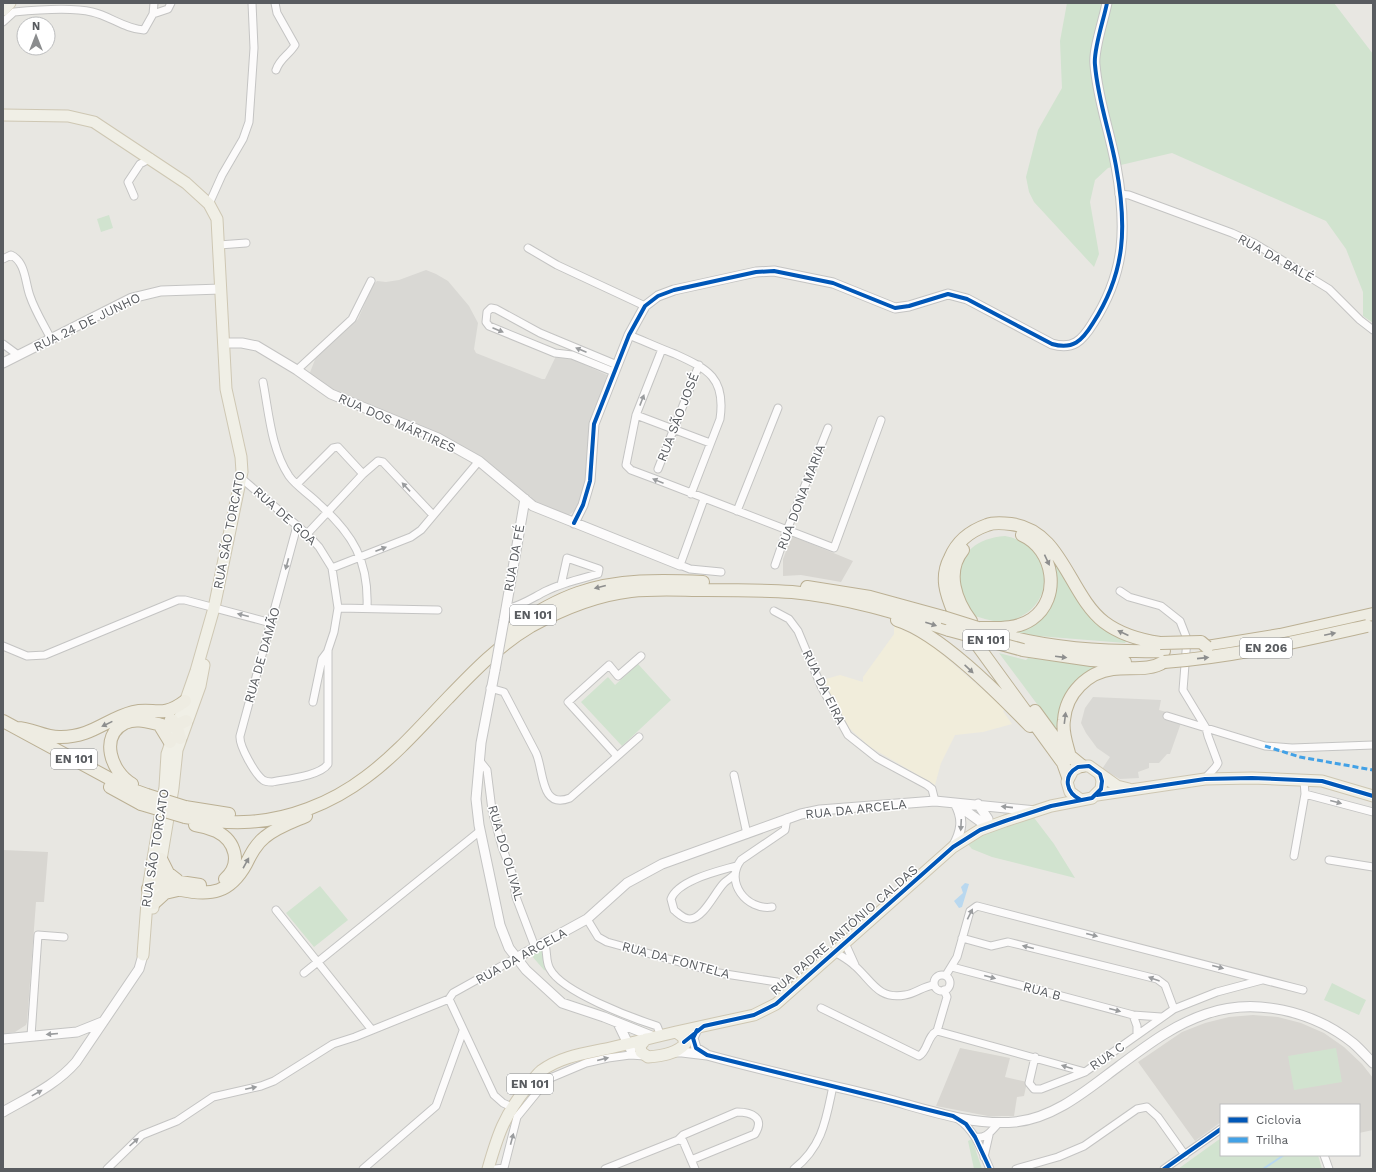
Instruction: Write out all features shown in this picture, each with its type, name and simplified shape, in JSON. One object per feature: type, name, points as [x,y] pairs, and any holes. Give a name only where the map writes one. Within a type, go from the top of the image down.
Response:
[{"type":"highway","points":[[1068,782],[1063,763],[954,613],[946,594],[944,580],[946,565],[953,550],[963,538],[975,529],[990,524],[1017,524],[1030,530],[1053,550],[1090,608],[1104,622],[1122,633],[1142,640],[1163,652],[1154,668],[1128,668],[1099,672],[1077,689],[1071,696],[1063,720],[1064,732],[1070,756]]},
{"type":"highway","points":[[1002,632],[1032,618],[1042,607],[1048,595],[1051,581],[1050,567],[1044,553],[1038,546],[1027,537],[1016,532],[1004,531],[992,532],[979,536],[968,544],[960,554],[955,566],[953,580],[955,593],[962,610],[1065,752],[1082,766]]},
{"type":"highway","name":"EN 101","points":[[185,812],[244,815],[275,812],[325,795],[374,762],[471,664],[504,634],[553,603],[578,592],[608,585],[636,582],[676,581],[795,586],[833,590],[870,596],[978,628],[1002,632]]},
{"type":"highway","name":"EN 101","points":[[3,730],[144,799],[185,812],[244,822],[277,818],[309,809],[329,800],[365,778],[385,761],[485,661],[504,645],[550,616],[589,601],[619,593],[646,590],[743,590],[793,592],[867,605],[949,630],[1023,650]]},
{"type":"highway","points":[[867,605],[870,611],[901,621],[934,639],[959,659],[1048,744]]},
{"type":"highway","name":"EN 206","points":[[1023,650],[1091,660],[1163,652],[1201,642],[1207,647],[1280,634],[1373,614]]},
{"type":"highway","name":"EN 206","points":[[1002,632],[1031,642],[1093,650],[1163,652],[1210,658],[1282,645],[1373,625]]},
{"type":"highway","points":[[144,799],[144,790],[119,774],[113,763],[110,753],[111,743],[115,731],[125,723],[149,721],[158,718],[185,701]]},
{"type":"highway","points":[[17,728],[27,728],[43,735],[72,737],[90,732],[132,713],[158,718],[172,726],[181,723]]},
{"type":"highway","points":[[158,718],[175,740]]},
{"type":"highway","name":"EN 101","points":[[3,721],[125,787],[144,799]]},
{"type":"highway","points":[[175,740],[181,723]]},
{"type":"highway","points":[[157,862],[178,885],[206,893],[217,892],[225,888],[236,879],[254,850],[264,838],[276,830],[324,809],[351,794],[373,775],[385,761]]},
{"type":"highway","points":[[157,862],[157,880],[162,885],[214,884],[229,876],[235,864],[234,849],[223,835],[190,823],[185,812]]},
{"type":"highway","points":[[148,889],[157,880]]},
{"type":"highway","points":[[154,903],[165,893],[178,885]]},
{"type":"main road","points":[[3,115],[64,115],[87,119],[104,127],[186,183],[209,204]]},
{"type":"main road","name":"RUA SÃO TORCATO","points":[[181,723],[185,701],[214,608],[241,478],[242,461],[226,389],[217,219],[209,204]]},
{"type":"main road","name":"RUA SÃO TORCATO","points":[[181,723],[200,686],[209,627]]},
{"type":"main road","name":"RUA SÃO TORCATO","points":[[142,955],[148,889],[157,862],[167,754],[175,740]]},
{"type":"main road","points":[[1051,806],[1062,795],[1074,770],[1082,766],[1089,766],[1117,786],[1132,790]]},
{"type":"main road","points":[[1097,795],[1101,789],[1102,781],[1100,774]]},
{"type":"main road","points":[[1068,782],[1075,797],[1081,800],[1092,798],[1097,795],[1205,779],[1252,778],[1322,782],[1373,796]]},
{"type":"main road","name":"RUA PADRE ANTÓNIO CALDAS","points":[[653,1038],[754,1015],[776,1004],[953,847],[980,830],[988,827],[1051,806],[1081,800]]},
{"type":"main road","name":"RUA SÃO TORCATO","points":[[142,955],[154,903],[157,880]]},
{"type":"main road","name":"EN 101","points":[[488,1169],[499,1130],[512,1107],[541,1072],[561,1059],[633,1050],[671,1053],[680,1049],[684,1043],[700,1028]]},
{"type":"main road","points":[[676,1032],[683,1038],[684,1043]]},
{"type":"main road","points":[[633,1050],[653,1038]]},
{"type":"street","points":[[3,22],[9,7],[77,10],[91,12],[135,30],[144,30],[153,14],[154,3]]},
{"type":"street","points":[[153,14],[168,9],[171,3]]},
{"type":"street","points":[[209,204],[222,175],[243,139],[249,122],[254,48],[252,3]]},
{"type":"street","points":[[275,3],[277,13],[294,40],[295,45],[292,51],[278,62],[276,70]]},
{"type":"street","points":[[574,523],[583,505],[590,481],[594,424],[629,335],[646,306],[658,296],[674,290],[756,272],[774,271],[833,282],[895,308],[910,306],[948,294],[967,299],[1052,344],[1062,347],[1072,346],[1079,340],[1091,326],[1106,303],[1117,276],[1122,252],[1123,234],[1116,166],[1100,102],[1094,63],[1107,3]]},
{"type":"street","points":[[134,196],[128,182],[140,164],[150,158]]},
{"type":"street","name":"RUA DA BALÉ","points":[[1119,194],[1129,195],[1232,233],[1254,243],[1330,289],[1360,320],[1373,330]]},
{"type":"street","points":[[219,245],[246,244]]},
{"type":"street","points":[[528,248],[557,265],[646,306]]},
{"type":"street","points":[[3,259],[11,255],[16,257],[26,276],[30,296],[51,339]]},
{"type":"street","points":[[297,370],[352,319],[371,282]]},
{"type":"street","name":"RUA 24 DE JUNHO","points":[[3,363],[116,305],[142,295],[161,291],[221,289]]},
{"type":"street","points":[[491,308],[496,309],[540,333],[616,368],[572,355],[555,353],[490,326],[486,322],[487,312],[491,308]]},
{"type":"street","points":[[629,335],[699,365],[711,373],[719,386],[721,408],[720,419],[691,494]]},
{"type":"street","name":"RUA DOS MÁRTIRES","points":[[224,343],[242,343],[257,346],[297,370],[330,394],[432,436],[479,461],[532,506],[690,569],[721,572]]},
{"type":"street","points":[[3,344],[18,355]]},
{"type":"street","points":[[662,349],[636,415],[626,465],[631,470],[691,494],[834,548],[881,420]]},
{"type":"street","name":"RUA SÃO JOSÉ","points":[[658,469],[699,365]]},
{"type":"street","points":[[263,382],[278,453],[288,474],[328,512],[346,532],[361,557],[367,587],[367,608]]},
{"type":"street","points":[[737,511],[778,408]]},
{"type":"street","points":[[636,415],[710,444]]},
{"type":"street","name":"RUA DONA MARIA","points":[[775,566],[787,530],[828,428]]},
{"type":"street","points":[[297,484],[333,448],[338,447],[362,474]]},
{"type":"street","points":[[307,534],[362,474],[378,461],[383,462],[433,515]]},
{"type":"street","points":[[332,568],[411,537],[421,530],[479,461]]},
{"type":"street","name":"RUA DE GOA","points":[[241,478],[307,534],[319,547],[332,568],[338,608],[334,632],[328,650],[322,659],[313,702]]},
{"type":"street","name":"RUA DA FÉ","points":[[525,499],[495,670],[490,688],[479,760],[476,799],[480,831],[500,925],[509,948],[516,958],[526,970],[562,1003],[618,1023],[653,1038]]},
{"type":"street","points":[[680,565],[704,499]]},
{"type":"street","name":"RUA DE DAMÃO","points":[[262,779],[239,742],[297,526]]},
{"type":"street","points":[[506,609],[519,606],[561,585],[598,574],[599,569],[567,558],[561,585]]},
{"type":"street","points":[[1120,591],[1130,597],[1161,606],[1180,621],[1187,639],[1183,690],[1206,728],[1218,763],[1205,779]]},
{"type":"street","points":[[3,646],[27,656],[45,655],[170,602],[185,600],[271,623]]},
{"type":"street","points":[[338,608],[438,610]]},
{"type":"street","name":"RUA DA EIRA","points":[[774,611],[789,619],[798,631],[821,686],[848,735],[877,758],[932,789],[935,801]]},
{"type":"street","name":"RUA DE GOA","points":[[262,779],[272,782],[318,772],[325,768],[328,764],[328,650]]},
{"type":"street","points":[[617,756],[568,702],[608,665],[618,676],[641,656]]},
{"type":"street","points":[[490,688],[504,692],[540,762],[545,791],[556,800],[564,801],[570,798],[639,737]]},
{"type":"street","points":[[1167,716],[1265,746],[1292,748],[1373,745]]},
{"type":"street","name":"RUA DO OLIVAL","points":[[479,760],[487,770],[492,810],[502,847],[512,873],[516,897],[534,947]]},
{"type":"street","points":[[734,775],[747,834]]},
{"type":"street","points":[[1294,856],[1306,794],[1304,780]]},
{"type":"street","points":[[1306,794],[1370,811],[1373,804]]},
{"type":"street","name":"RUA DA ARCELA","points":[[107,1169],[142,1135],[177,1121],[214,1097],[262,1086],[274,1081],[333,1044],[449,999],[453,993],[587,919],[627,883],[662,864],[747,834],[787,818],[820,810],[935,801],[978,804],[1036,811]]},
{"type":"street","points":[[955,803],[988,827]]},
{"type":"street","points":[[953,847],[961,829],[962,820],[955,803]]},
{"type":"street","points":[[978,804],[988,818],[988,827]]},
{"type":"street","points":[[772,907],[764,908],[752,904],[735,883],[734,875],[736,866],[741,860],[780,835],[785,830],[787,818]]},
{"type":"street","points":[[304,973],[480,831]]},
{"type":"street","points":[[1329,860],[1373,867]]},
{"type":"street","points":[[734,875],[724,884],[708,905],[695,917],[690,919],[685,918],[674,910],[671,899],[680,887],[715,872],[736,866]]},
{"type":"street","points":[[946,975],[952,968],[970,911],[977,906],[1303,990]]},
{"type":"street","points":[[276,910],[372,1030]]},
{"type":"street","name":"RUA DA FONTELA","points":[[587,919],[598,937],[607,942],[719,973],[777,982]]},
{"type":"street","points":[[31,1036],[38,935],[64,937]]},
{"type":"street","points":[[962,938],[991,946],[1008,942],[1157,979],[1165,985],[1174,1010]]},
{"type":"street","points":[[544,942],[550,970],[562,982],[575,992],[639,1020],[657,1026],[653,1038]]},
{"type":"street","points":[[845,943],[855,965]]},
{"type":"street","points":[[835,952],[855,965],[878,990],[890,996],[906,995],[926,986],[934,985]]},
{"type":"street","name":"RUA SÃO TORCATO","points":[[3,1112],[60,1079],[76,1062],[139,969],[142,955]]},
{"type":"street","name":"RUA B","points":[[952,968],[1133,1015],[1162,1017]]},
{"type":"street","points":[[940,974],[946,975],[950,980],[949,987],[944,990],[938,990],[934,985],[935,978],[940,974]]},
{"type":"street","name":"RUA C","points":[[937,1031],[1035,1057],[1084,1072],[1174,1010],[1217,992],[1262,979]]},
{"type":"street","points":[[820,1008],[919,1056],[923,1054],[933,1033],[937,1031],[947,997],[944,990]]},
{"type":"street","points":[[449,999],[494,1095],[503,1103],[512,1107]]},
{"type":"street","points":[[671,1053],[682,1052],[707,1055],[952,1116],[995,1124],[1017,1122],[1065,1105],[1160,1036],[1206,1013],[1224,1010],[1249,1006],[1276,1008],[1303,1015],[1330,1027],[1353,1043],[1373,1063]]},
{"type":"street","points":[[1133,1015],[1137,1026],[1137,1035]]},
{"type":"street","points":[[3,1039],[77,1032],[103,1022]]},
{"type":"street","points":[[495,1169],[504,1168],[517,1117],[548,1079],[586,1064],[608,1058],[630,1055],[633,1050],[618,1023]]},
{"type":"street","points":[[696,1048],[693,1038],[700,1028]]},
{"type":"street","points":[[363,1169],[436,1106],[463,1031]]},
{"type":"street","points":[[77,1032],[85,1042],[85,1048]]},
{"type":"street","points":[[684,1043],[707,1055]]},
{"type":"street","points":[[1035,1057],[1029,1083],[1034,1089],[1041,1089],[1084,1072]]},
{"type":"street","points":[[794,1169],[816,1145],[822,1132],[829,1108],[833,1086]]},
{"type":"street","points":[[1016,1169],[1058,1158],[1084,1146],[1141,1107],[1147,1107],[1152,1110],[1185,1155]]},
{"type":"street","points":[[605,1169],[678,1140],[683,1135],[737,1112],[746,1112],[753,1115],[758,1121],[759,1128],[755,1134],[691,1160]]},
{"type":"street","points":[[952,1116],[966,1124],[975,1137],[990,1169]]},
{"type":"street","points":[[970,1130],[971,1125],[977,1120]]},
{"type":"street","points":[[984,1157],[989,1135],[995,1124]]},
{"type":"street","points":[[1164,1169],[1220,1130]]},
{"type":"street","points":[[975,1137],[984,1138],[989,1135]]},
{"type":"street","points":[[678,1140],[683,1141],[695,1169]]},
{"type":"street","points":[[1324,1156],[1329,1169]]},
{"type":"shaded area","points":[[426,270],[448,281],[469,306],[478,323],[474,349],[476,353],[542,379],[545,379],[556,356],[572,359],[607,375],[608,377],[591,421],[589,473],[577,509],[569,515],[565,517],[540,506],[483,458],[460,446],[330,391],[309,375],[316,357],[358,319],[373,285],[377,281],[386,282],[399,280]]},
{"type":"shaded area","points":[[792,536],[853,561],[841,582],[801,575],[783,576],[783,559]]},
{"type":"shaded area","points":[[894,626],[928,642],[1005,709],[1003,711],[1012,724],[983,732],[955,735],[941,763],[935,785],[870,747],[849,728],[822,680],[840,675],[863,682],[863,677],[894,634]]},
{"type":"shaded area","points":[[1093,697],[1161,700],[1159,710],[1170,713],[1167,718],[1181,723],[1170,754],[1167,754],[1159,763],[1149,763],[1149,768],[1138,772],[1139,778],[1120,779],[1102,769],[1110,757],[1097,748],[1081,723],[1085,708]]},
{"type":"shaded area","points":[[3,850],[48,852],[44,902],[36,902],[27,1022],[26,1025],[15,1032],[3,1034]]},
{"type":"shaded area","points":[[1253,1015],[1278,1017],[1301,1023],[1324,1033],[1344,1047],[1362,1064],[1373,1078],[1373,1130],[1360,1133],[1360,1104],[1220,1104],[1220,1123],[1195,1141],[1138,1062],[1182,1032],[1205,1023],[1229,1017]]},
{"type":"shaded area","points":[[960,1048],[1010,1058],[1005,1077],[1027,1082],[1024,1096],[1017,1097],[1014,1116],[988,1116],[936,1106]]},
{"type":"green space","points":[[1067,3],[1334,3],[1373,54],[1373,323],[1363,316],[1363,292],[1346,249],[1326,221],[1172,153],[1108,168],[1095,180],[1090,202],[1099,254],[1094,267],[1034,202],[1029,192],[1026,177],[1038,130],[1062,88],[1060,41]]},
{"type":"green space","points":[[109,215],[113,228],[101,232],[97,219]]},
{"type":"green space","points":[[1005,536],[1020,541],[1031,549],[1039,560],[1043,572],[1044,586],[1040,598],[1031,609],[1018,618],[1009,621],[1002,622],[970,615],[961,595],[958,580],[962,560],[968,552],[983,541]]},
{"type":"green space","points":[[1042,544],[1068,580],[1128,639],[1125,643],[1038,636],[1007,631],[1053,597]]},
{"type":"green space","points":[[999,653],[1026,660],[1028,658],[1101,667],[1082,676],[1060,735]]},
{"type":"green space","points":[[638,664],[671,700],[622,746],[581,702],[608,677],[615,685]]},
{"type":"green space","points":[[1032,815],[1054,844],[1075,878],[992,857],[972,849],[966,842]]},
{"type":"green space","points":[[320,886],[348,920],[314,947],[286,913]]},
{"type":"green space","points":[[544,948],[548,971],[544,970],[531,955]]},
{"type":"green space","points":[[1332,983],[1366,1000],[1359,1015],[1324,1000]]},
{"type":"green space","points":[[1336,1048],[1342,1082],[1294,1090],[1288,1056]]},
{"type":"green space","points":[[972,1139],[982,1169],[974,1169],[968,1141]]},
{"type":"green space","points":[[1220,1139],[1220,1156],[1318,1156],[1322,1169],[1178,1169]]},
{"type":"water","points":[[965,883],[969,884],[962,907],[959,908],[954,901],[963,893],[961,887]]},
{"type":"waterway","points":[[1263,1169],[1282,1156]]},
{"type":"marked path","points":[[1265,746],[1300,757],[1373,770]]},
{"type":"cycle path","points":[[574,523],[583,505],[590,481],[594,424],[629,335],[645,306],[658,296],[674,290],[756,272],[774,271],[833,283],[895,308],[909,306],[948,294],[967,299],[1052,344],[1066,346],[1071,345],[1081,339],[1104,304],[1118,267],[1121,248],[1122,209],[1120,188],[1101,104],[1095,65],[1097,43],[1107,3]]},
{"type":"cycle path","points":[[684,1042],[704,1026],[754,1015],[776,1004],[953,847],[980,830],[1051,806],[1092,798],[1101,789],[1102,781],[1100,774],[1089,766],[1078,767],[1073,771],[1068,780],[1069,789],[1081,800]]},
{"type":"cycle path","points":[[1097,795],[1205,779],[1252,778],[1322,781],[1373,796]]},
{"type":"cycle path","points":[[697,1030],[693,1038],[696,1048],[707,1055],[953,1116],[966,1124],[975,1137],[990,1169]]},
{"type":"cycle path","points":[[1164,1169],[1220,1130]]}]
